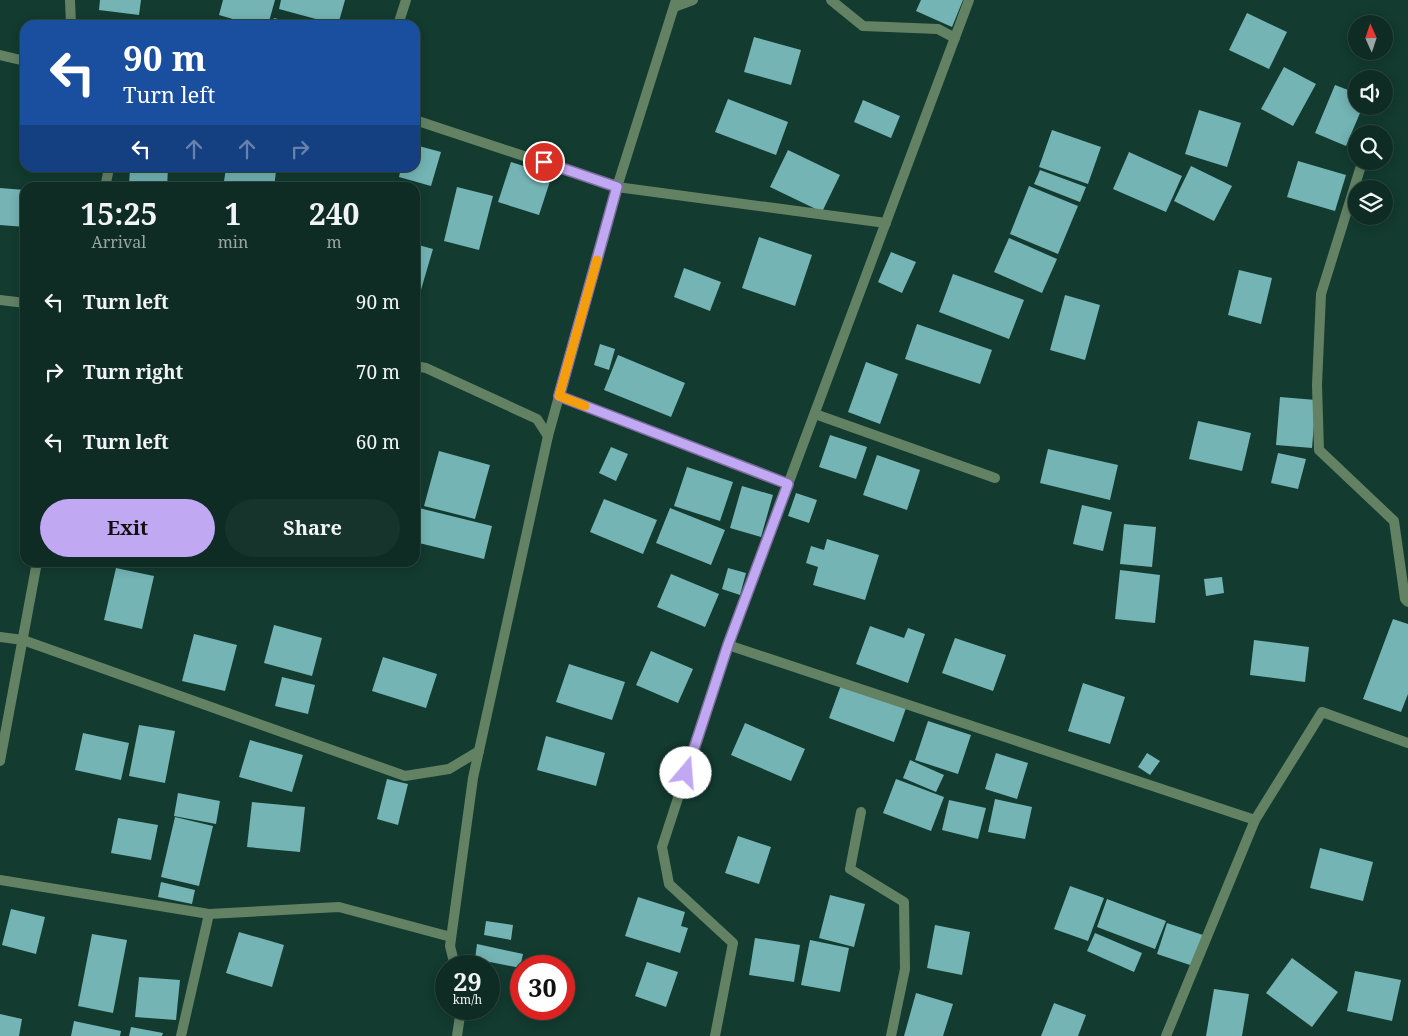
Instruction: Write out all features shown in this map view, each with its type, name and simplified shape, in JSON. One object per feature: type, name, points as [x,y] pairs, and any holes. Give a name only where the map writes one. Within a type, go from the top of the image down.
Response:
[{"type":"street","points":[[70,0],[71,20]]},
{"type":"street","points":[[400,20],[406,0]]},
{"type":"street","points":[[452,955],[450,946],[479,750],[548,436],[617,187],[675,4],[693,0]]},
{"type":"street","points":[[831,0],[864,26],[938,29],[955,38]]},
{"type":"street","points":[[715,1036],[733,944],[669,884],[662,847],[728,645],[969,0]]},
{"type":"street","points":[[0,55],[20,60]]},
{"type":"street","points":[[420,122],[617,187],[886,223]]},
{"type":"street","points":[[1360,170],[1321,294],[1317,385],[1319,450],[1394,521],[1405,599],[1408,602]]},
{"type":"street","points":[[0,300],[20,302]]},
{"type":"street","points":[[420,367],[537,419],[548,436]]},
{"type":"street","points":[[559,396],[788,484]]},
{"type":"street","points":[[815,414],[995,478]]},
{"type":"street","points":[[0,760],[3,725],[36,567]]},
{"type":"street","points":[[0,637],[22,640],[405,776],[448,769],[479,750]]},
{"type":"street","points":[[728,645],[1255,820]]},
{"type":"street","points":[[1166,1036],[1255,820],[1322,712],[1408,743]]},
{"type":"street","points":[[861,812],[850,869],[904,902],[905,969],[891,1036]]},
{"type":"street","points":[[0,880],[209,914],[339,907],[452,937]]},
{"type":"street","points":[[181,1036],[209,914]]},
{"type":"street","points":[[457,1036],[459,1020]]},
{"type":"building","points":[[100,0],[141,0],[139,15],[99,10]]},
{"type":"building","points":[[223,0],[275,0],[269,20],[236,20],[219,15]]},
{"type":"building","points":[[281,0],[345,0],[339,20],[320,20],[279,9]]},
{"type":"building","points":[[921,0],[963,0],[952,27],[916,11]]},
{"type":"building","points":[[1247,13],[1287,32],[1269,69],[1229,50]]},
{"type":"building","points":[[754,37],[801,50],[791,85],[744,72]]},
{"type":"building","points":[[1284,67],[1316,84],[1293,126],[1261,109]]},
{"type":"building","points":[[1335,85],[1348,90],[1348,115],[1359,115],[1355,125],[1348,125],[1348,141],[1346,146],[1315,133]]},
{"type":"building","points":[[728,99],[788,122],[776,155],[715,132]]},
{"type":"building","points":[[863,100],[900,116],[891,138],[854,122]]},
{"type":"building","points":[[1199,110],[1241,123],[1227,167],[1185,154]]},
{"type":"building","points":[[1052,130],[1101,147],[1088,184],[1039,167]]},
{"type":"building","points":[[420,146],[441,152],[431,186],[399,177],[400,172],[420,172]]},
{"type":"building","points":[[788,150],[840,175],[822,212],[770,187]]},
{"type":"building","points":[[1129,152],[1182,176],[1166,212],[1113,189]]},
{"type":"building","points":[[1298,161],[1346,175],[1335,211],[1287,197]]},
{"type":"building","points":[[511,162],[552,175],[539,215],[498,202]]},
{"type":"building","points":[[1191,166],[1232,186],[1214,221],[1174,201]]},
{"type":"building","points":[[1040,170],[1086,187],[1080,202],[1034,184]]},
{"type":"building","points":[[130,172],[168,172],[167,182],[129,182]]},
{"type":"building","points":[[225,172],[276,172],[275,182],[224,182]]},
{"type":"building","points":[[1029,186],[1078,206],[1058,254],[1010,234]]},
{"type":"building","points":[[457,187],[493,196],[479,250],[444,241]]},
{"type":"building","points":[[0,188],[20,190],[20,227],[0,225]]},
{"type":"building","points":[[759,237],[812,255],[795,306],[742,288]]},
{"type":"building","points":[[1009,238],[1057,259],[1042,293],[994,272]]},
{"type":"building","points":[[420,245],[433,249],[420,293]]},
{"type":"building","points":[[891,252],[916,262],[902,293],[878,282]]},
{"type":"building","points":[[684,268],[721,282],[710,311],[674,297]]},
{"type":"building","points":[[1239,270],[1272,278],[1261,324],[1228,315]]},
{"type":"building","points":[[953,274],[1024,300],[1009,339],[939,312]]},
{"type":"building","points":[[1065,295],[1100,305],[1085,360],[1050,350]]},
{"type":"building","points":[[917,324],[992,350],[980,384],[905,359]]},
{"type":"building","points":[[600,344],[615,349],[609,370],[594,365]]},
{"type":"building","points":[[618,355],[685,383],[671,417],[604,390]]},
{"type":"building","points":[[866,362],[898,374],[880,424],[848,412]]},
{"type":"building","points":[[1280,397],[1316,400],[1312,448],[1276,445]]},
{"type":"building","points":[[1198,421],[1251,433],[1242,471],[1189,459]]},
{"type":"building","points":[[830,435],[867,447],[856,479],[819,467]]},
{"type":"building","points":[[611,447],[628,454],[616,481],[599,473]]},
{"type":"building","points":[[1048,449],[1118,465],[1110,500],[1040,483]]},
{"type":"building","points":[[439,451],[490,465],[475,519],[424,506]]},
{"type":"building","points":[[1278,453],[1306,459],[1298,489],[1271,483]]},
{"type":"building","points":[[877,455],[920,470],[907,510],[863,495]]},
{"type":"building","points":[[687,467],[733,482],[720,521],[674,506]]},
{"type":"building","points":[[742,486],[773,495],[761,537],[730,528]]},
{"type":"building","points":[[796,493],[817,500],[809,523],[788,516]]},
{"type":"building","points":[[604,499],[657,520],[643,554],[590,532]]},
{"type":"building","points":[[1082,505],[1112,512],[1103,551],[1073,544]]},
{"type":"building","points":[[420,508],[492,526],[484,559],[420,543]]},
{"type":"building","points":[[670,508],[725,530],[711,565],[656,543]]},
{"type":"building","points":[[1124,524],[1156,527],[1152,567],[1120,564]]},
{"type":"building","points":[[827,539],[879,555],[865,600],[813,585],[818,567],[806,563],[811,546],[824,550]]},
{"type":"building","points":[[116,568],[154,576],[142,629],[104,620]]},
{"type":"building","points":[[728,568],[746,573],[740,595],[722,589]]},
{"type":"building","points":[[1120,570],[1160,575],[1155,623],[1115,619]]},
{"type":"building","points":[[671,574],[719,594],[705,627],[657,607]]},
{"type":"building","points":[[1222,577],[1224,593],[1206,596],[1204,579]]},
{"type":"building","points":[[1393,619],[1408,624],[1408,694],[1401,712],[1363,699]]},
{"type":"building","points":[[274,625],[322,638],[312,676],[264,663]]},
{"type":"building","points":[[870,626],[904,638],[908,628],[925,634],[908,683],[856,664]]},
{"type":"building","points":[[194,634],[237,645],[225,691],[182,681]]},
{"type":"building","points":[[955,638],[1006,655],[993,691],[942,673]]},
{"type":"building","points":[[1254,640],[1309,647],[1305,682],[1250,675]]},
{"type":"building","points":[[651,651],[693,669],[678,703],[636,685]]},
{"type":"building","points":[[383,657],[437,674],[426,708],[372,691]]},
{"type":"building","points":[[569,664],[625,682],[612,720],[556,702]]},
{"type":"building","points":[[282,677],[315,685],[308,714],[275,706]]},
{"type":"building","points":[[1083,683],[1125,697],[1110,744],[1068,731]]},
{"type":"building","points":[[841,685],[906,708],[894,742],[829,718]]},
{"type":"building","points":[[928,721],[971,735],[958,774],[915,760]]},
{"type":"building","points":[[745,723],[805,749],[791,781],[731,755]]},
{"type":"building","points":[[139,725],[175,731],[165,783],[129,776]]},
{"type":"building","points":[[83,733],[129,743],[121,780],[75,770]]},
{"type":"building","points":[[546,736],[605,753],[596,786],[537,770]]},
{"type":"building","points":[[250,740],[303,755],[292,792],[239,777]]},
{"type":"building","points":[[996,753],[1028,763],[1017,799],[985,789]]},
{"type":"building","points":[[1147,753],[1160,761],[1150,775],[1138,767]]},
{"type":"building","points":[[910,760],[944,775],[936,792],[903,778]]},
{"type":"building","points":[[387,779],[408,784],[398,825],[377,819]]},
{"type":"building","points":[[896,779],[944,797],[931,831],[883,813]]},
{"type":"building","points":[[178,793],[220,801],[216,824],[174,816]]},
{"type":"building","points":[[995,799],[1032,807],[1025,839],[988,832]]},
{"type":"building","points":[[949,800],[986,808],[978,839],[942,830]]},
{"type":"building","points":[[252,802],[305,807],[300,852],[247,847]]},
{"type":"building","points":[[175,817],[213,826],[199,886],[161,877]]},
{"type":"building","points":[[118,818],[158,825],[151,860],[111,853]]},
{"type":"building","points":[[738,836],[771,847],[759,884],[725,873]]},
{"type":"building","points":[[1320,848],[1373,862],[1363,901],[1310,888]]},
{"type":"building","points":[[161,882],[195,890],[192,904],[158,897]]},
{"type":"building","points":[[1070,886],[1104,898],[1088,941],[1054,929]]},
{"type":"building","points":[[830,895],[865,904],[854,947],[819,938]]},
{"type":"building","points":[[638,897],[685,912],[681,926],[688,928],[680,953],[625,936]]},
{"type":"building","points":[[1107,899],[1166,921],[1155,949],[1097,927]]},
{"type":"building","points":[[11,909],[45,917],[36,954],[2,945]]},
{"type":"building","points":[[486,921],[513,925],[511,940],[484,935]]},
{"type":"building","points":[[1167,923],[1203,935],[1193,966],[1157,954]]},
{"type":"building","points":[[935,925],[970,932],[962,975],[927,968]]},
{"type":"building","points":[[239,932],[284,945],[272,987],[226,973]]},
{"type":"building","points":[[1095,933],[1142,953],[1134,972],[1087,951]]},
{"type":"building","points":[[92,934],[127,940],[113,1013],[78,1006]]},
{"type":"building","points":[[755,938],[800,945],[794,982],[749,975]]},
{"type":"building","points":[[810,940],[849,948],[840,992],[801,985]]},
{"type":"building","points":[[477,944],[523,954],[510,955],[510,966],[500,964],[500,955],[476,955]]},
{"type":"building","points":[[1292,958],[1338,992],[1312,1027],[1266,993]]},
{"type":"building","points":[[647,962],[678,972],[666,1007],[635,996]]},
{"type":"building","points":[[1355,971],[1401,980],[1392,1021],[1347,1011]]},
{"type":"building","points":[[139,977],[180,980],[176,1020],[135,1017]]},
{"type":"building","points":[[1214,989],[1249,994],[1242,1036],[1206,1036]]},
{"type":"building","points":[[916,993],[953,1004],[943,1036],[904,1036]]},
{"type":"building","points":[[1054,1003],[1086,1015],[1078,1036],[1041,1036]]},
{"type":"building","points":[[0,1014],[22,1019],[19,1036],[0,1036]]},
{"type":"building","points":[[74,1021],[121,1031],[120,1036],[71,1036]]},
{"type":"building","points":[[131,1027],[163,1033],[162,1036],[129,1036]]},
{"type":"slow traffic","points":[[585,406],[559,396],[597,260]]},
{"type":"route","points":[[544,162],[617,187],[559,396],[788,484],[728,645],[686,773]]}]
